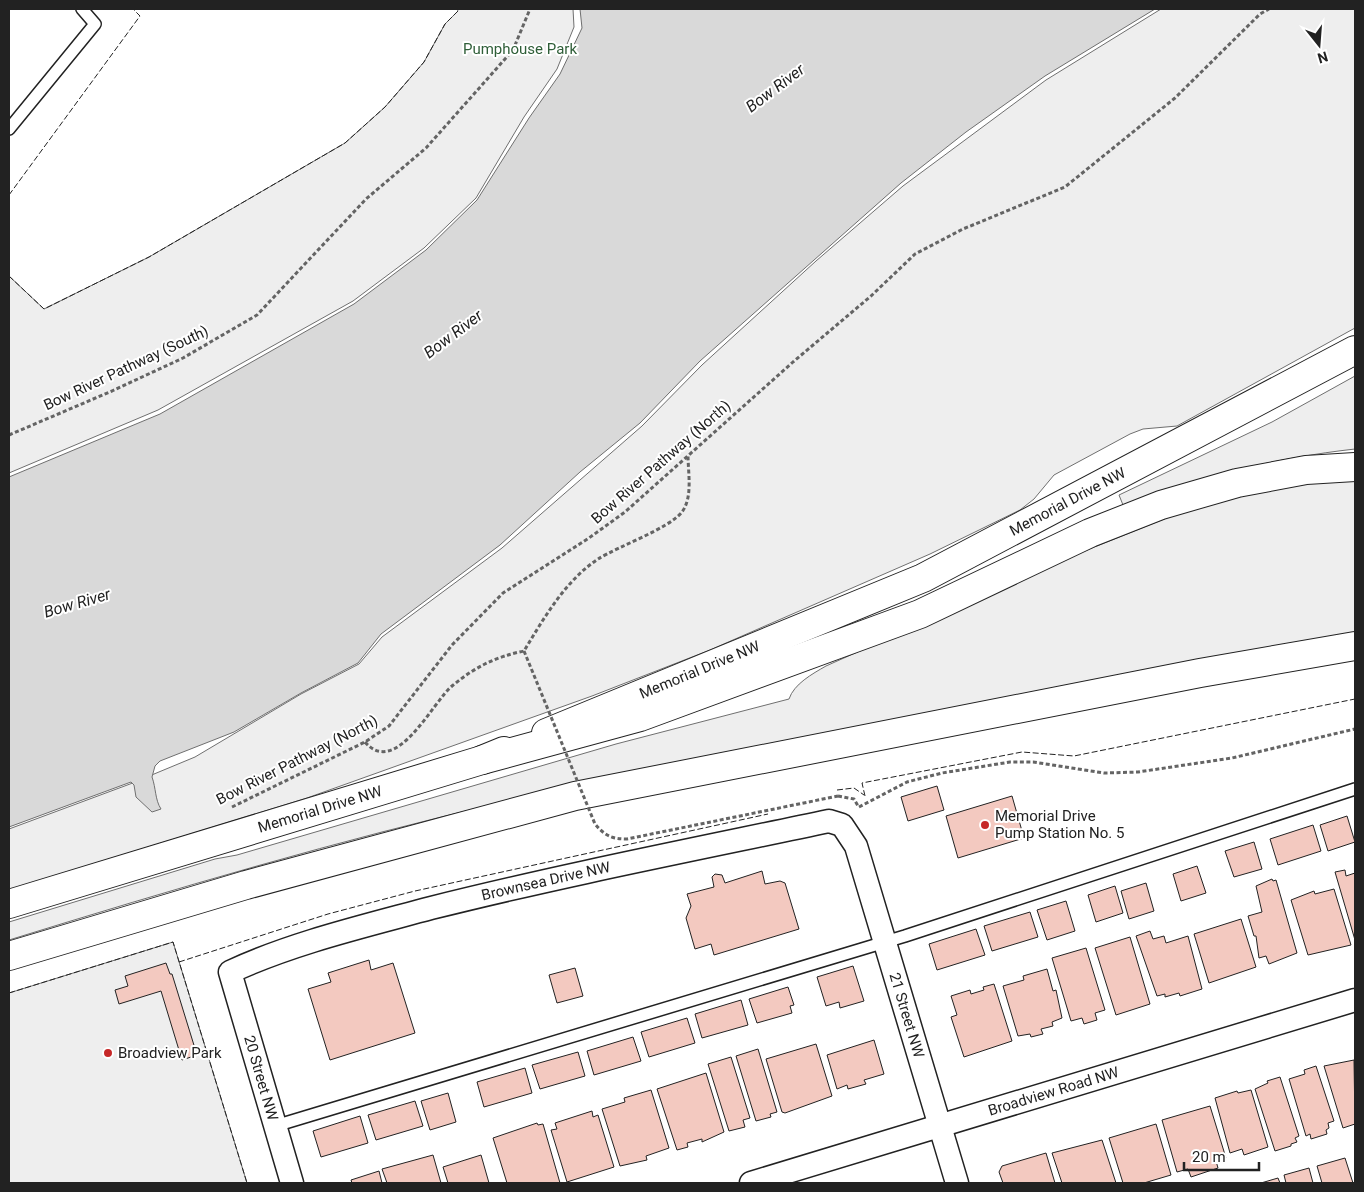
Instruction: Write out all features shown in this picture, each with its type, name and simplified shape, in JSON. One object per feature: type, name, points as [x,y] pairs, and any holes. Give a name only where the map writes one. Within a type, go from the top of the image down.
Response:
[{"type":"main road","name":"Memorial Drive NW","points":[[9,904],[482,760],[923,578],[1355,350]]},
{"type":"main road","points":[[482,760],[640,717],[920,614],[1090,533],[1160,505],[1237,483],[1306,470],[1355,467]]},
{"type":"main road","points":[[9,956],[246,885],[575,796],[1200,673],[1355,646]]},
{"type":"main road","points":[[9,976],[80,954],[246,885]]},
{"type":"street","name":"Brownsea Drive NW","points":[[230,972],[248,964],[357,928],[536,881],[829,821],[842,825],[856,846]]},
{"type":"street","name":"21 Street NW","points":[[856,846],[957,1183]]},
{"type":"street","name":"20 Street NW","points":[[230,972],[292,1183]]},
{"type":"street","name":"Broadview Road NW","points":[[751,1183],[1355,1000]]},
{"type":"lane","points":[[9,128],[95,24],[82,9]]},
{"type":"lane","points":[[275,1126],[886,942],[1355,789]]},
{"type":"path","name":"Bow River Pathway (South)","points":[[9,435],[183,358],[257,315],[366,199],[426,148],[513,50],[530,9]]},
{"type":"path","name":"Bow River Pathway (North)","points":[[231,807],[364,742],[389,726],[452,645],[502,593],[589,538],[625,512],[871,296],[915,254],[963,229],[1065,188],[1175,98],[1260,14],[1269,9]]},
{"type":"path","points":[[364,742],[378,752],[397,747],[411,736],[450,688],[463,677],[490,660],[524,651],[560,596],[587,568],[611,552],[676,518],[687,502],[688,455]]},
{"type":"path","points":[[524,651],[595,824],[603,833],[614,839],[627,839],[838,796]]},
{"type":"path","points":[[858,807],[907,782],[1010,762],[1033,762],[1104,773],[1138,772],[1232,758],[1355,729]]},
{"type":"green space","name":"Pumphouse Park","points":[[457,9],[573,9],[574,27],[557,69],[524,117],[476,198],[424,248],[353,301],[158,410],[9,473],[9,276],[44,309],[149,257],[345,143],[385,107],[424,62],[445,24],[458,11]]},
{"type":"green space","points":[[1161,9],[1355,9],[1355,328],[1177,426],[1143,429],[1130,434],[1054,475],[1034,499],[1020,510],[930,554],[710,650],[592,696],[307,798],[9,890],[9,829],[130,784],[195,757],[301,694],[359,664],[382,637],[502,548],[642,426],[702,365],[816,261],[903,186],[1046,80]]},
{"type":"green space","points":[[1355,376],[1355,449],[1266,463],[1209,477],[1123,505],[1119,495],[1272,422]]},
{"type":"green space","points":[[1355,476],[1355,632],[508,801],[382,832],[257,866],[9,940],[9,922],[215,859],[237,855],[616,744],[789,699],[799,684],[826,666],[1077,554],[1169,517],[1223,499],[1280,486]]},
{"type":"green space","name":"Broadview Park","points":[[173,942],[247,1183],[9,1183],[9,993]]},
{"type":"water","name":"Bow River","points":[[580,9],[1155,9],[1045,76],[966,132],[901,183],[700,361],[640,423],[580,472],[500,545],[381,634],[358,663],[301,693],[234,732],[160,761],[155,766],[152,777],[161,809],[152,812],[136,797],[134,785],[131,782],[9,827],[9,477],[160,414],[354,304],[426,250],[477,200],[529,118],[560,74],[582,28]]},
{"type":"building","points":[[937,786],[944,810],[908,821],[901,797]]},
{"type":"building","name":"Memorial Drive Pump Station No. 5","points":[[1012,796],[1024,838],[958,858],[946,816]]},
{"type":"building","points":[[1347,816],[1355,842],[1328,851],[1320,825]]},
{"type":"building","points":[[1313,825],[1321,851],[1278,865],[1270,839]]},
{"type":"building","points":[[1254,842],[1262,869],[1234,877],[1225,851]]},
{"type":"building","points":[[1197,866],[1206,893],[1181,901],[1173,874]]},
{"type":"building","points":[[1345,870],[1346,876],[1355,873],[1355,940],[1335,872]]},
{"type":"building","points":[[762,871],[765,884],[780,881],[785,883],[799,929],[714,955],[711,944],[695,949],[686,918],[691,906],[687,894],[714,887],[712,877],[715,874],[722,875],[725,883]]},
{"type":"building","points":[[1272,879],[1273,881],[1276,880],[1297,953],[1269,964],[1266,956],[1259,958],[1256,936],[1254,936],[1248,916],[1262,912],[1256,886]]},
{"type":"building","points":[[1146,883],[1154,911],[1129,919],[1121,891]]},
{"type":"building","points":[[1115,886],[1123,913],[1096,922],[1088,895]]},
{"type":"building","points":[[1334,889],[1351,945],[1308,955],[1291,900],[1314,891],[1315,894]]},
{"type":"building","points":[[1066,901],[1075,931],[1047,940],[1037,910]]},
{"type":"building","points":[[1030,912],[1038,937],[992,951],[984,926]]},
{"type":"building","points":[[1241,919],[1256,967],[1209,983],[1194,934]]},
{"type":"building","points":[[976,929],[985,955],[937,970],[929,944]]},
{"type":"building","points":[[1150,931],[1153,939],[1164,936],[1166,943],[1188,936],[1202,989],[1180,996],[1179,993],[1165,997],[1165,994],[1157,996],[1136,936]]},
{"type":"building","points":[[1130,937],[1150,1004],[1116,1015],[1095,948]]},
{"type":"building","points":[[1086,948],[1105,1010],[1095,1013],[1097,1020],[1084,1024],[1082,1018],[1071,1021],[1052,958]]},
{"type":"building","points":[[369,960],[371,970],[393,963],[415,1033],[330,1060],[308,989],[331,982],[328,973]]},
{"type":"building","points":[[166,963],[170,974],[172,974],[197,1055],[182,1060],[161,991],[119,1004],[115,990],[128,986],[125,976]]},
{"type":"building","points":[[853,966],[864,1001],[840,1008],[839,1002],[826,1006],[817,977]]},
{"type":"building","points":[[575,968],[583,996],[557,1003],[549,975]]},
{"type":"building","points":[[1047,969],[1053,991],[1056,990],[1062,1018],[1052,1022],[1053,1026],[1041,1029],[1043,1034],[1031,1037],[1030,1034],[1018,1036],[1003,986],[1024,980],[1023,976]]},
{"type":"building","points":[[994,984],[1012,1041],[964,1057],[951,1017],[957,1015],[951,996],[970,990],[971,994],[984,990],[983,987]]},
{"type":"building","points":[[788,987],[794,1005],[790,1006],[792,1013],[757,1023],[749,999]]},
{"type":"building","points":[[741,1000],[748,1025],[702,1038],[695,1014]]},
{"type":"building","points":[[687,1018],[695,1043],[649,1057],[641,1032]]},
{"type":"building","points":[[633,1037],[641,1061],[594,1075],[587,1051]]},
{"type":"building","points":[[874,1040],[884,1074],[864,1080],[866,1084],[848,1089],[847,1085],[837,1089],[827,1055]]},
{"type":"building","points":[[816,1044],[832,1096],[785,1113],[782,1112],[766,1059]]},
{"type":"building","points":[[758,1049],[777,1112],[770,1114],[771,1117],[756,1121],[736,1056]]},
{"type":"building","points":[[578,1052],[585,1076],[540,1089],[532,1065]]},
{"type":"building","points":[[731,1057],[750,1118],[743,1120],[745,1127],[729,1131],[708,1064]]},
{"type":"building","points":[[1354,1060],[1355,1124],[1343,1128],[1324,1066]]},
{"type":"building","points":[[1316,1066],[1334,1121],[1328,1123],[1327,1134],[1311,1139],[1310,1134],[1306,1136],[1289,1079],[1305,1074],[1304,1070]]},
{"type":"building","points":[[525,1068],[532,1093],[484,1107],[477,1082]]},
{"type":"building","points":[[706,1073],[724,1132],[702,1142],[702,1139],[687,1143],[688,1147],[677,1150],[657,1089]]},
{"type":"building","points":[[1280,1077],[1299,1136],[1295,1138],[1297,1142],[1291,1144],[1291,1146],[1275,1151],[1255,1089],[1268,1083],[1267,1081]]},
{"type":"building","points":[[651,1090],[669,1148],[646,1156],[647,1160],[620,1166],[602,1109],[625,1102],[624,1098]]},
{"type":"building","points":[[1251,1090],[1268,1147],[1244,1155],[1242,1149],[1230,1153],[1215,1098],[1237,1091],[1238,1093]]},
{"type":"building","points":[[448,1093],[456,1122],[430,1130],[421,1101]]},
{"type":"building","points":[[415,1101],[423,1126],[376,1140],[368,1115]]},
{"type":"building","points":[[1210,1106],[1226,1158],[1216,1161],[1218,1168],[1191,1177],[1188,1169],[1177,1172],[1162,1120]]},
{"type":"building","points":[[592,1111],[593,1117],[598,1115],[614,1167],[567,1182],[551,1130],[557,1129],[555,1123]]},
{"type":"building","points":[[360,1116],[368,1143],[321,1157],[313,1131]]},
{"type":"building","points":[[537,1123],[538,1125],[543,1124],[560,1183],[507,1183],[493,1138]]},
{"type":"building","points":[[1156,1124],[1171,1175],[1144,1183],[1123,1183],[1109,1138]]},
{"type":"building","points":[[1102,1140],[1116,1183],[1062,1183],[1052,1153]]},
{"type":"building","points":[[1046,1153],[1055,1183],[1003,1183],[999,1172],[1002,1166]]},
{"type":"building","points":[[433,1155],[441,1183],[387,1183],[382,1169]]},
{"type":"building","points":[[481,1155],[489,1183],[448,1183],[443,1167]]},
{"type":"building","points":[[1345,1158],[1353,1183],[1322,1183],[1317,1166]]},
{"type":"building","points":[[1309,1168],[1313,1183],[1286,1183],[1284,1175]]},
{"type":"building","points":[[379,1171],[382,1183],[352,1183],[351,1180]]},
{"type":"building","points":[[1278,1178],[1280,1183],[1261,1183]]},
{"type":"fence","points":[[9,195],[140,16],[133,9]]},
{"type":"fence","points":[[9,276],[44,309],[149,257],[345,143],[385,107],[424,62],[445,24],[458,11],[457,9]]},
{"type":"fence","points":[[865,796],[862,783],[1022,752],[1074,756],[1355,699]]},
{"type":"fence","points":[[837,790],[854,788],[864,795]]},
{"type":"fence","points":[[179,962],[328,914],[415,891],[768,814]]},
{"type":"fence","points":[[9,993],[173,942],[247,1183]]},
{"type":"place","name":"Memorial Drive Pump Station No. 5","points":[[985,825]]},
{"type":"place","name":"Broadview Park","points":[[108,1053]]}]
